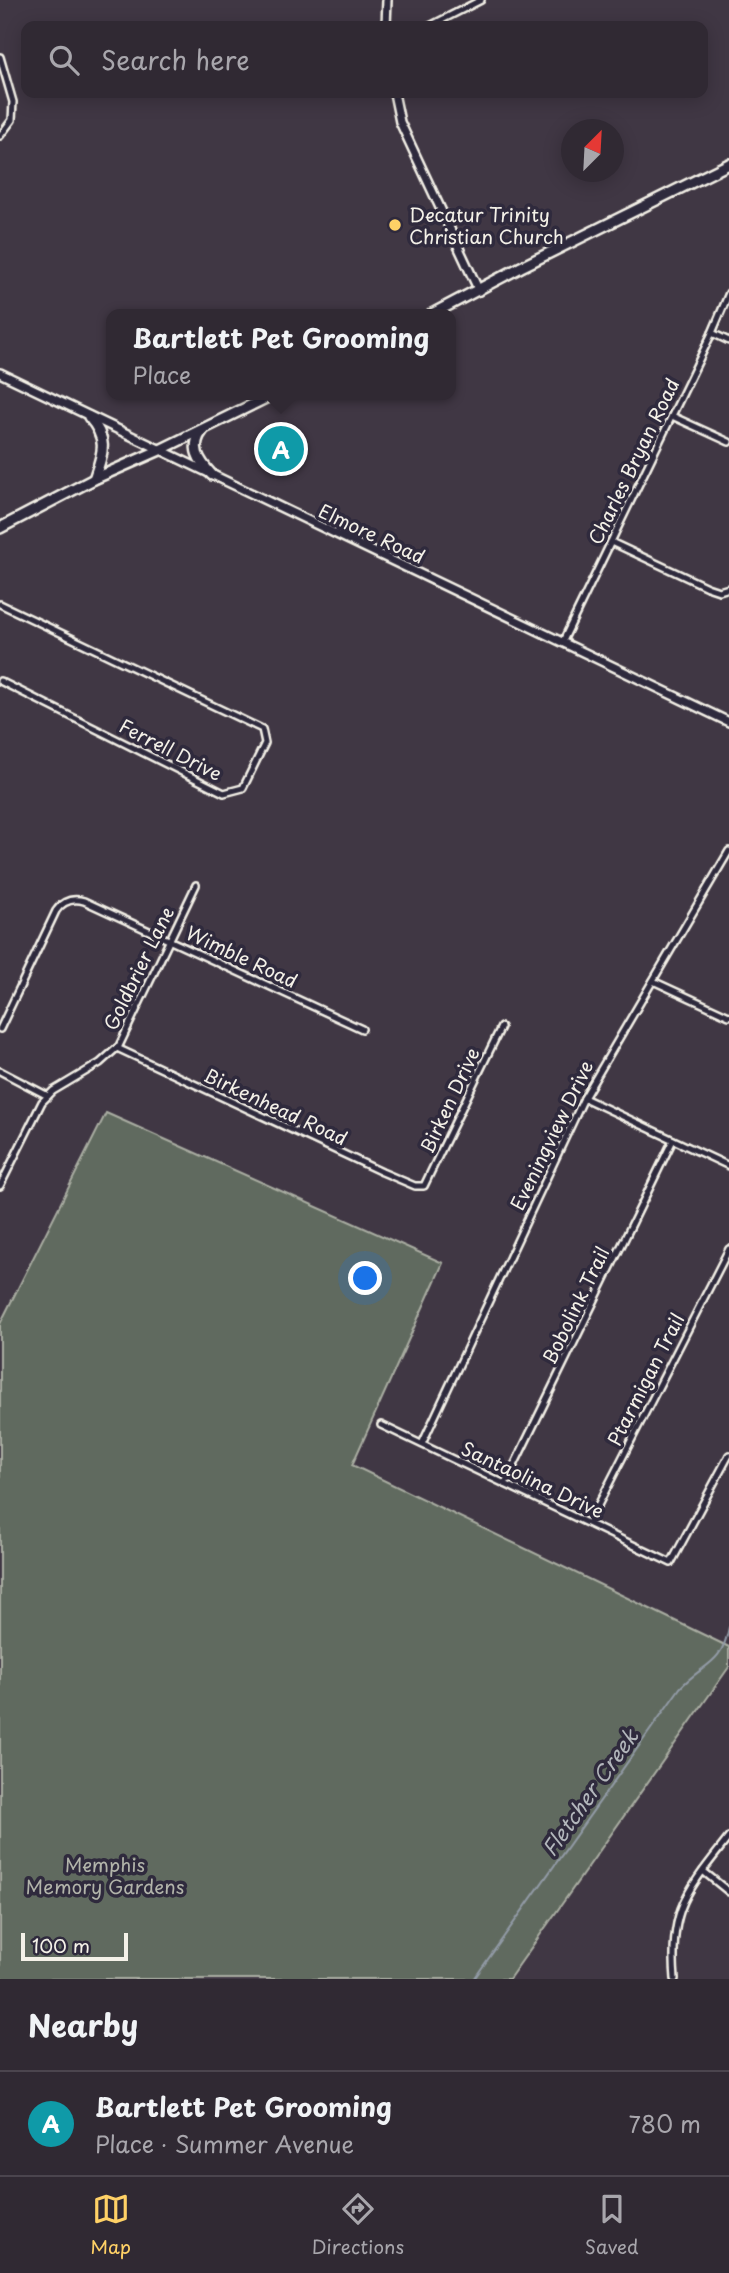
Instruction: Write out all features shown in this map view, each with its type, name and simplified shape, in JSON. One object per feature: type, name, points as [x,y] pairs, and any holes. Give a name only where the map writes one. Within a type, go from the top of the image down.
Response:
[{"type":"main road","points":[[442,309],[729,164]]},
{"type":"main road","points":[[0,528],[94,479],[262,400]]},
{"type":"main road","points":[[89,417],[100,433],[103,445],[94,479]]},
{"type":"main road","points":[[205,428],[198,439],[196,453],[212,475]]},
{"type":"street","points":[[386,21],[387,0]]},
{"type":"street","points":[[440,21],[481,0]]},
{"type":"street","points":[[0,57],[13,102],[12,120],[0,136]]},
{"type":"street","points":[[395,98],[400,122],[479,291]]},
{"type":"street","name":"Charles Bryan Road","points":[[563,642],[729,293]]},
{"type":"street","points":[[712,333],[729,341]]},
{"type":"street","name":"Elmore Road","points":[[0,373],[729,722]]},
{"type":"street","points":[[672,416],[729,442]]},
{"type":"street","points":[[611,542],[707,587],[719,591],[729,588]]},
{"type":"street","name":"Ferrell Drive","points":[[0,604],[262,730],[265,743],[243,788],[224,793],[0,681]]},
{"type":"street","name":"Eveningview Drive","points":[[422,1444],[584,1098],[729,851]]},
{"type":"street","name":"Goldbrier Lane","points":[[0,1186],[3,1172],[48,1096],[92,1069],[117,1048],[196,885]]},
{"type":"street","points":[[0,1029],[56,911],[69,900],[65,891]]},
{"type":"street","name":"Wimble Road","points":[[69,900],[85,901],[362,1029]]},
{"type":"street","points":[[653,981],[729,1016]]},
{"type":"street","name":"Birken Drive","points":[[424,1186],[501,1027]]},
{"type":"street","name":"Birkenhead Road","points":[[117,1048],[388,1175],[415,1186],[424,1186]]},
{"type":"street","points":[[0,1070],[48,1096]]},
{"type":"street","points":[[584,1098],[729,1166]]},
{"type":"street","name":"Bobolink Trail","points":[[505,1484],[673,1140]]},
{"type":"street","name":"Ptarmigan Trail","points":[[589,1523],[729,1249]]},
{"type":"street","name":"Santaolina Drive","points":[[381,1425],[671,1563],[729,1455]]},
{"type":"street","points":[[675,1979],[674,1943],[681,1909],[703,1871],[729,1837]]},
{"type":"street","points":[[703,1871],[729,1892]]},
{"type":"green space","name":"Memphis Memory Gardens","points":[[106,1113],[443,1263],[352,1465],[729,1647],[729,1667],[509,1979],[0,1979],[0,1324]]},
{"type":"waterway","name":"Fletcher Creek","points":[[474,1979],[680,1688],[722,1649],[729,1627]]},
{"type":"place","name":"Decatur Trinity Christian Church","points":[[395,225]]},
{"type":"place","name":"Bartlett Pet Grooming","points":[[281,449]]}]
